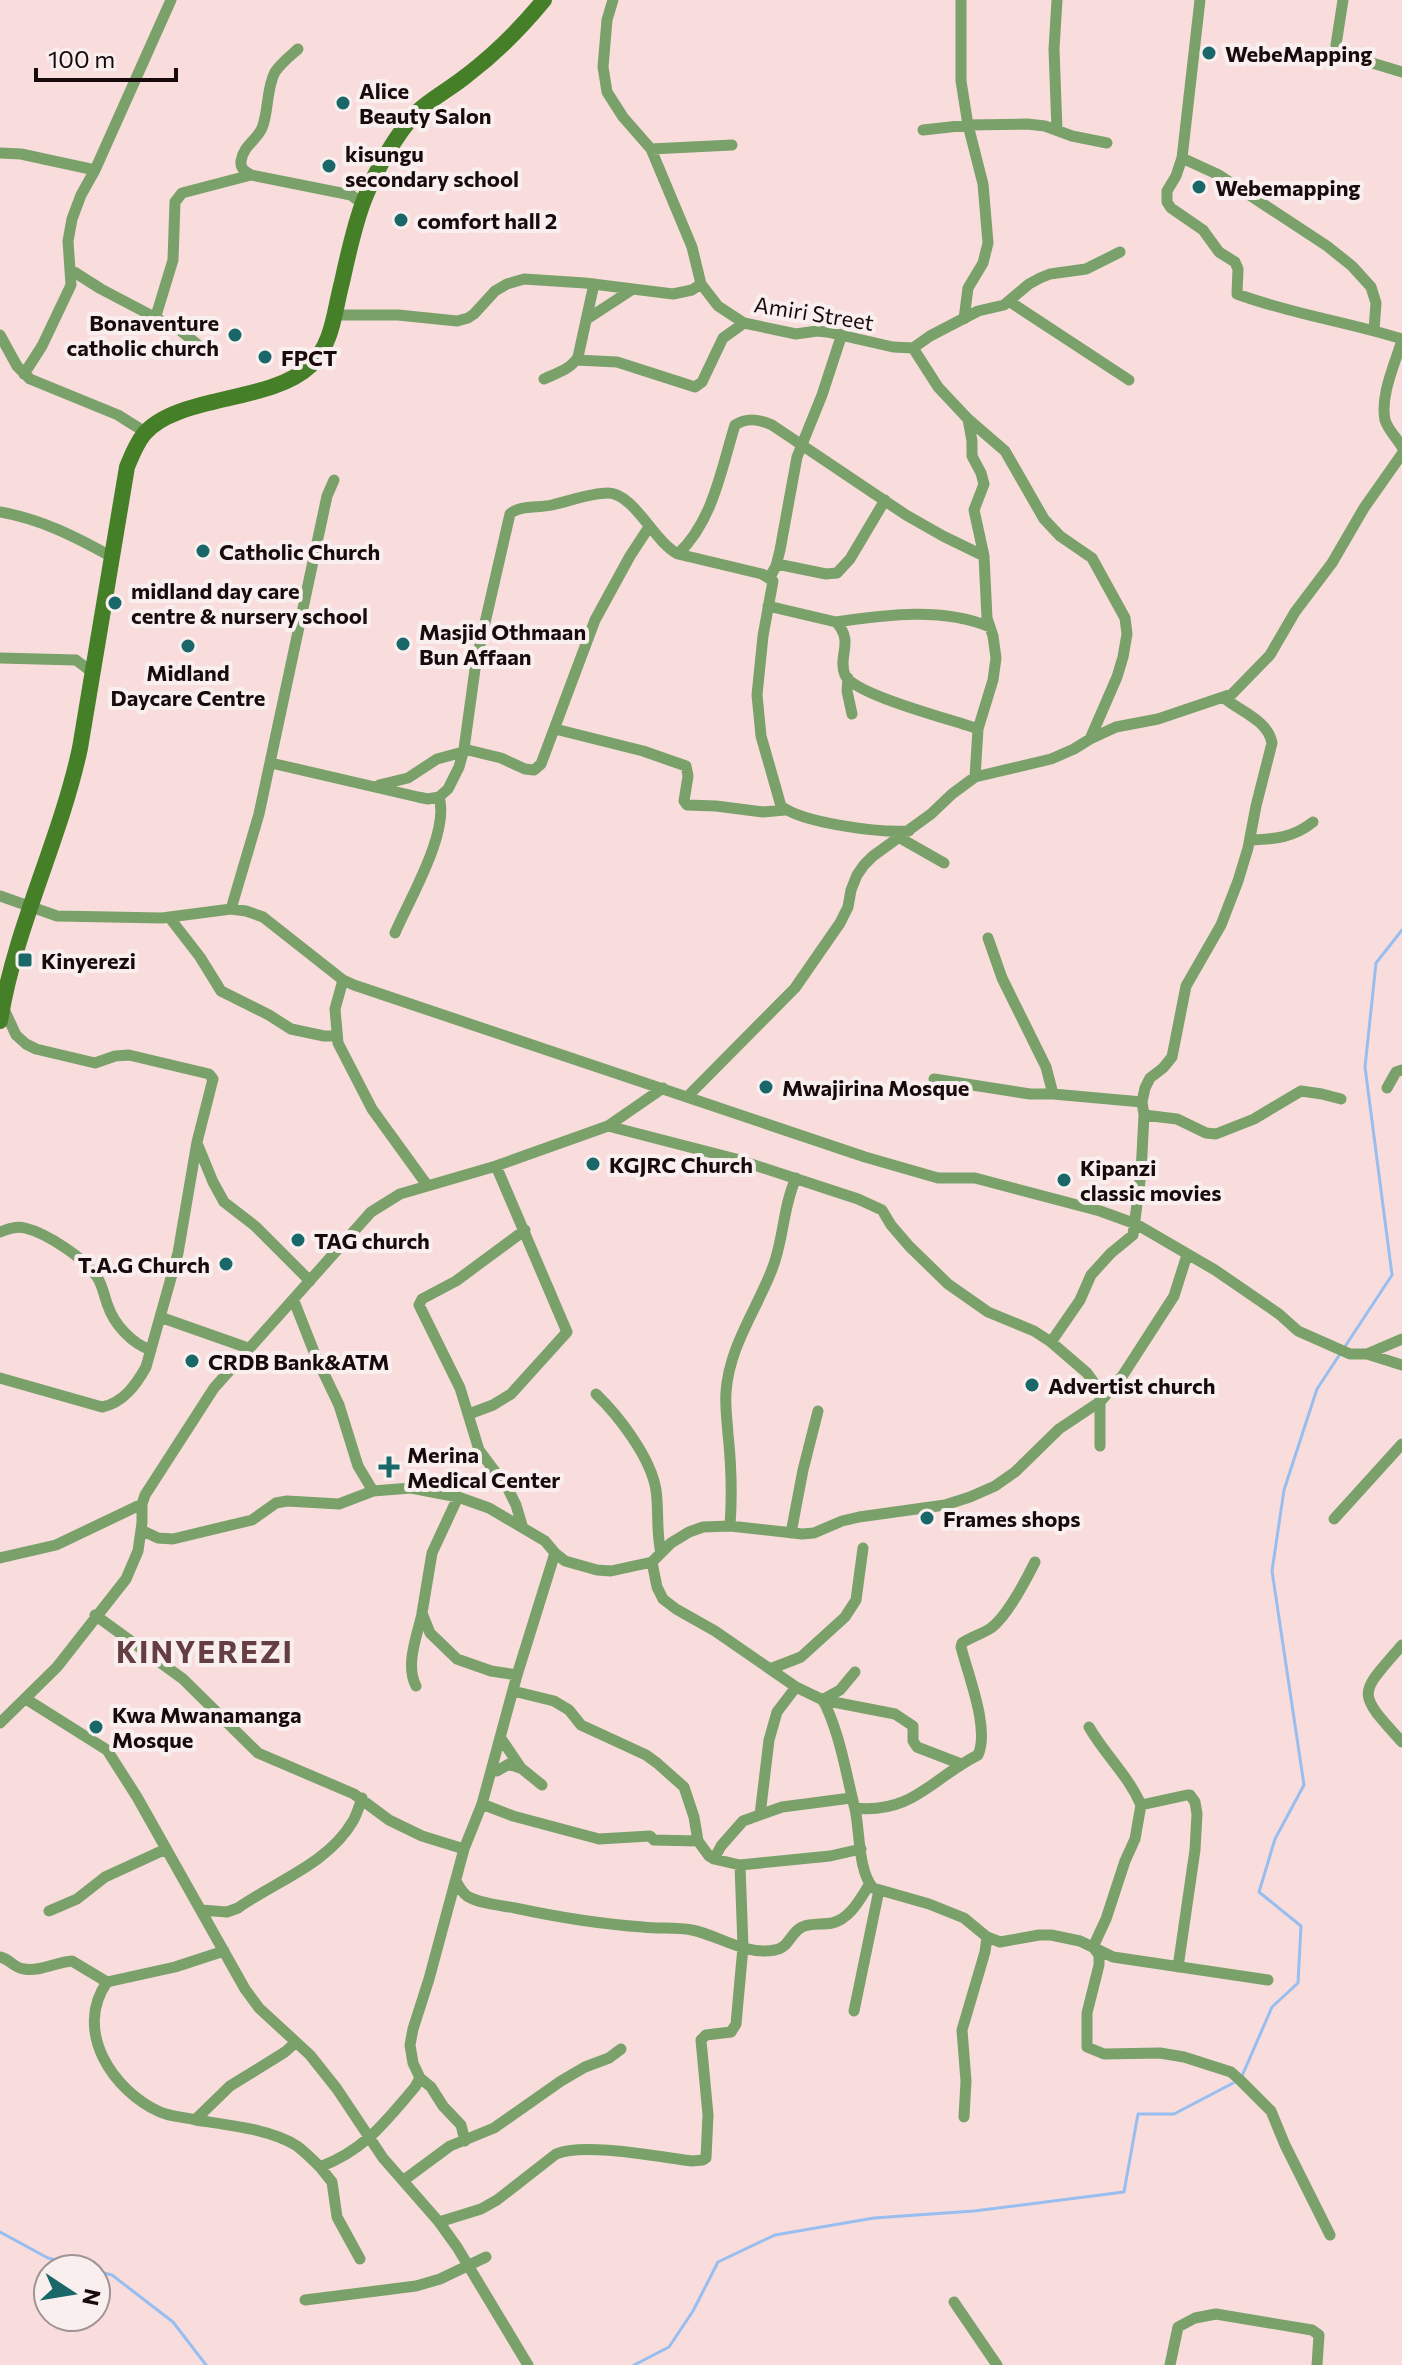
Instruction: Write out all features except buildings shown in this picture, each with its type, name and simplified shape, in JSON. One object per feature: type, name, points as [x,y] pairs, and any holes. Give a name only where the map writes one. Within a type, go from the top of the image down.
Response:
[{"type":"street","points":[[24,374],[42,346],[71,285],[68,241],[81,195],[171,0]]},
{"type":"street","points":[[0,1378],[102,1407],[121,1399],[133,1387],[146,1367],[178,1253],[197,1142],[213,1079],[209,1074],[129,1055],[95,1063],[36,1049],[16,1035],[1,1014],[30,907],[72,785],[127,467],[145,432],[171,416],[282,384],[311,366],[330,336],[363,204],[388,154],[428,102],[496,52],[544,0]]},
{"type":"street","name":"Amiri Street","points":[[613,0],[607,20],[603,67],[607,92],[623,117],[651,149],[692,247],[701,284],[718,306],[744,323],[796,334],[817,331],[842,334],[893,347],[913,348]]},
{"type":"street","points":[[961,0],[960,65],[968,125],[984,195],[988,243],[983,263],[968,288],[964,319]]},
{"type":"street","points":[[1057,0],[1054,49],[1057,130]]},
{"type":"street","points":[[1200,0],[1182,158],[1167,191],[1167,202],[1203,230],[1219,252],[1235,262],[1237,294],[1402,340],[1384,411],[1385,422],[1402,447]]},
{"type":"street","points":[[1343,0],[1336,45],[1339,53],[1402,72]]},
{"type":"street","points":[[251,175],[242,167],[244,151],[264,124],[273,76],[298,49]]},
{"type":"street","points":[[923,130],[1027,124],[1107,143]]},
{"type":"street","points":[[651,149],[732,145]]},
{"type":"street","points":[[0,153],[21,154],[95,170]]},
{"type":"street","points":[[1182,158],[1219,175],[1352,266],[1371,287],[1376,303],[1374,330]]},
{"type":"street","points":[[155,319],[173,260],[175,202],[182,193],[251,175],[351,195],[363,204]]},
{"type":"street","points":[[1090,739],[1123,657],[1127,634],[1125,618],[1092,558],[1060,536],[1044,519],[1005,451],[968,419],[938,387],[913,348],[978,311],[1010,302],[1029,284],[1050,274],[1086,269],[1120,252]]},
{"type":"street","points":[[71,270],[181,331],[209,354]]},
{"type":"street","points":[[335,315],[398,315],[457,321],[468,318],[495,291],[515,281],[548,280],[673,294],[692,290],[701,284]]},
{"type":"street","points":[[544,379],[564,370],[576,360],[594,284]]},
{"type":"street","points":[[587,319],[633,289]]},
{"type":"street","points":[[1010,302],[1129,380]]},
{"type":"street","points":[[576,360],[617,362],[695,387],[705,377],[723,338],[744,323]]},
{"type":"street","points":[[770,577],[777,564],[797,457],[842,334]]},
{"type":"street","points":[[0,335],[24,374],[118,415],[145,432]]},
{"type":"street","points":[[678,554],[692,541],[705,520],[735,425],[755,419],[764,421],[943,536],[984,556]]},
{"type":"street","points":[[968,419],[972,456],[984,484],[974,510],[984,556],[987,618],[996,658],[993,680],[978,729],[975,777]]},
{"type":"street","points":[[688,1096],[795,988],[840,923],[857,875],[873,856],[975,777],[1051,759],[1116,727],[1158,719],[1232,694],[1270,655],[1295,612],[1332,563],[1364,508],[1402,454]]},
{"type":"street","points":[[231,909],[259,814],[327,496],[334,480]]},
{"type":"street","points":[[271,763],[418,797],[439,797],[454,780],[464,751],[476,662],[510,514],[514,510],[616,493],[629,502],[669,549],[678,554],[770,577],[773,581],[757,695],[765,751],[778,801],[785,810]]},
{"type":"street","points":[[777,564],[826,574],[837,573],[850,559],[885,500]]},
{"type":"street","points":[[0,512],[26,517],[71,534],[112,557]]},
{"type":"street","points":[[371,786],[408,778],[437,759],[464,751],[501,758],[525,769],[534,770],[541,764],[595,620],[649,527]]},
{"type":"street","points":[[768,606],[836,622],[931,615],[955,616],[990,627]]},
{"type":"street","points":[[836,622],[846,637],[844,670],[858,686],[978,729]]},
{"type":"street","points":[[0,658],[76,660],[93,673]]},
{"type":"street","points":[[848,678],[852,714]]},
{"type":"street","points":[[1051,1342],[1080,1300],[1091,1275],[1133,1235],[1147,1081],[1172,1057],[1186,986],[1221,925],[1250,840],[1272,743],[1264,725],[1223,697]]},
{"type":"street","points":[[555,729],[643,751],[686,766],[688,776],[684,801],[687,805],[763,812],[785,810],[862,830],[904,835],[944,863]]},
{"type":"street","points":[[395,933],[427,865],[440,818],[439,797]]},
{"type":"street","points":[[1250,840],[1284,838],[1313,822]]},
{"type":"street","points":[[0,896],[57,916],[169,917],[231,909],[246,911],[263,917],[343,980],[399,1001],[918,1173],[938,1178],[975,1178],[1100,1211],[1136,1224],[1215,1270],[1307,1336],[1350,1354],[1367,1354],[1402,1365]]},
{"type":"street","points":[[169,917],[221,991],[291,1029],[337,1036]]},
{"type":"street","points":[[988,938],[1002,978],[1040,1053],[1053,1094]]},
{"type":"street","points":[[343,980],[335,1009],[337,1036],[349,1067],[372,1109],[427,1185]]},
{"type":"street","points":[[1387,1088],[1393,1075],[1402,1070]]},
{"type":"street","points":[[934,1079],[1143,1108],[1206,1133],[1216,1134],[1254,1119],[1301,1091],[1341,1099]]},
{"type":"street","points":[[0,1723],[57,1667],[126,1579],[138,1551],[142,1504],[214,1388],[377,1207],[400,1194],[496,1166],[608,1126],[663,1088]]},
{"type":"street","points":[[608,1126],[736,1159],[858,1199],[882,1210],[909,1246],[948,1284],[988,1312],[1034,1331],[1087,1373],[1100,1391],[1100,1446]]},
{"type":"street","points":[[197,1142],[224,1202],[255,1226],[310,1281]]},
{"type":"street","points":[[469,1414],[511,1394],[567,1332],[496,1166]]},
{"type":"street","points":[[730,1526],[727,1381],[734,1352],[772,1272],[780,1246],[784,1210],[796,1178]]},
{"type":"street","points":[[0,1232],[16,1227],[30,1230],[85,1263],[103,1286],[108,1307],[124,1331],[142,1347],[151,1350]]},
{"type":"street","points":[[522,1525],[508,1489],[479,1450],[454,1374],[419,1303],[456,1281],[525,1230]]},
{"type":"street","points":[[141,1530],[158,1538],[173,1539],[252,1520],[276,1503],[339,1504],[373,1491],[411,1488],[458,1497],[489,1508],[545,1541],[565,1561],[611,1571],[657,1557],[671,1543],[703,1527],[730,1526],[814,1533],[842,1521],[917,1510],[970,1497],[995,1486],[1015,1472],[1059,1429],[1101,1401],[1123,1375],[1174,1296],[1187,1255]]},
{"type":"street","points":[[294,1301],[339,1405],[358,1466],[373,1491]]},
{"type":"street","points":[[160,1317],[248,1348]]},
{"type":"street","points":[[1367,1354],[1402,1339]]},
{"type":"street","points":[[596,1394],[619,1417],[652,1473],[656,1489],[657,1587],[663,1599],[796,1687],[823,1700],[895,1714],[913,1726],[913,1741],[917,1747],[961,1764]]},
{"type":"street","points":[[791,1533],[818,1411]]},
{"type":"street","points":[[1334,1519],[1402,1444]]},
{"type":"street","points":[[416,1686],[411,1676],[411,1665],[432,1553],[458,1497]]},
{"type":"street","points":[[0,1558],[56,1545],[142,1504]]},
{"type":"street","points":[[770,1669],[801,1657],[845,1617],[856,1600],[863,1548]]},
{"type":"street","points":[[465,2141],[461,2125],[420,2078],[410,2045],[464,1849],[482,1804],[517,1675],[555,1553]]},
{"type":"street","points":[[714,1859],[743,1821],[782,1807],[853,1803],[878,1808],[912,1800],[978,1755],[983,1741],[962,1643],[992,1627],[1000,1619],[1035,1562]]},
{"type":"street","points":[[422,1613],[430,1633],[457,1659],[491,1671],[517,1675]]},
{"type":"street","points":[[95,1615],[183,1679],[258,1753],[362,1798],[378,1812],[433,1841],[464,1849]]},
{"type":"street","points":[[1402,1645],[1370,1683],[1367,1691],[1368,1702],[1402,1742]]},
{"type":"street","points":[[823,1700],[840,1690],[855,1672]]},
{"type":"street","points":[[760,1815],[769,1740],[777,1712],[796,1687]]},
{"type":"street","points":[[513,1691],[554,1701],[569,1710],[581,1725],[657,1763],[684,1787],[698,1841],[714,1859],[740,1865],[830,1856],[861,1849]]},
{"type":"street","points":[[26,1699],[107,1750],[137,1797],[245,1989],[259,2008],[310,2055],[383,2158],[439,2222],[528,2365]]},
{"type":"street","points":[[823,1700],[836,1733],[861,1849],[874,1888],[854,2011]]},
{"type":"street","points":[[1089,1727],[1101,1748],[1122,1771],[1141,1805],[1135,1839],[1093,1947]]},
{"type":"street","points":[[500,1737],[521,1768],[542,1785]]},
{"type":"street","points":[[491,1771],[509,1764],[521,1768]]},
{"type":"street","points":[[1141,1805],[1187,1795],[1195,1802],[1195,1850],[1178,1967]]},
{"type":"street","points":[[201,1910],[227,1912],[238,1908],[302,1869],[341,1838],[356,1816],[362,1798]]},
{"type":"street","points":[[482,1804],[513,1816],[599,1839],[650,1836],[654,1840],[698,1841]]},
{"type":"street","points":[[49,1911],[77,1899],[105,1877],[166,1849]]},
{"type":"street","points":[[439,2222],[481,2209],[497,2200],[556,2154],[566,2150],[597,2150],[692,2161],[706,2158],[708,2115],[701,2040],[706,2035],[731,2032],[736,2024],[743,1947],[740,1865]]},
{"type":"street","points":[[456,1881],[469,1897],[558,1917],[645,1928],[694,1930],[743,1947],[777,1950],[804,1926],[830,1924],[843,1919],[874,1888]]},
{"type":"street","points":[[874,1888],[964,1918],[987,1937],[1000,1942],[1051,1935],[1080,1941],[1113,1957],[1268,1980]]},
{"type":"street","points":[[964,2117],[966,2081],[962,2030],[987,1937]]},
{"type":"street","points":[[1093,1947],[1099,1955],[1099,1965],[1087,2013],[1087,2047],[1104,2054],[1160,2053],[1184,2057],[1231,2072],[1267,2105],[1330,2235]]},
{"type":"street","points":[[224,1951],[175,1967],[107,1982],[95,2009],[94,2026],[99,2052],[111,2073],[142,2102],[163,2114],[241,2127],[297,2146],[332,2182],[337,2217],[360,2259]]},
{"type":"street","points":[[0,1957],[11,1961],[17,1968],[27,1970],[72,1961],[107,1982]]},
{"type":"street","points":[[196,2119],[230,2086],[296,2042]]},
{"type":"street","points":[[404,2180],[450,2146],[494,2128],[561,2081],[621,2049]]},
{"type":"street","points":[[320,2167],[343,2158],[371,2138],[420,2078]]},
{"type":"street","points":[[305,2300],[416,2286],[440,2279],[486,2257]]},
{"type":"street","points":[[954,2302],[997,2365]]},
{"type":"street","points":[[1170,2365],[1178,2327],[1195,2318],[1216,2314],[1312,2330],[1319,2335],[1317,2365]]},
{"type":"waterway","points":[[1344,1348],[1392,1275],[1365,1067],[1376,963],[1402,930]]},
{"type":"waterway","points":[[1242,2076],[1272,2007],[1298,1983],[1301,1926],[1259,1892],[1275,1839],[1304,1785],[1272,1571],[1284,1490],[1317,1389],[1340,1354]]},
{"type":"waterway","points":[[634,2365],[669,2347],[693,2311],[718,2262],[775,2235],[874,2218],[974,2211],[1124,2192],[1138,2114],[1174,2114],[1237,2081]]},
{"type":"waterway","points":[[0,2232],[39,2253]]},
{"type":"waterway","points":[[112,2275],[173,2322],[206,2365]]},
{"type":"place","name":"WebeMapping","points":[[1209,53]]},
{"type":"place","name":"Alice Beauty Salon","points":[[343,103]]},
{"type":"place","name":"kisungu secondary school","points":[[329,166]]},
{"type":"place","name":"Webemapping","points":[[1199,187]]},
{"type":"place","name":"comfort hall 2","points":[[401,220]]},
{"type":"place","name":"Bonaventure catholic church","points":[[235,335]]},
{"type":"place","name":"FPCT","points":[[265,357]]},
{"type":"place","name":"Catholic Church","points":[[203,551]]},
{"type":"place","name":"midland day care centre & nursery school","points":[[115,603]]},
{"type":"place","name":"Masjid Othmaan Bun Affaan","points":[[403,644]]},
{"type":"place","name":"Midland Daycare Centre","points":[[188,646]]},
{"type":"place","name":"Kinyerezi","points":[[25,960]]},
{"type":"place","name":"Mwajirina Mosque","points":[[766,1087]]},
{"type":"place","name":"KGJRC Church","points":[[593,1164]]},
{"type":"place","name":"Kipanzi classic movies","points":[[1064,1180]]},
{"type":"place","name":"TAG church","points":[[298,1240]]},
{"type":"place","name":"T.A.G Church","points":[[226,1264]]},
{"type":"place","name":"CRDB Bank&ATM","points":[[192,1361]]},
{"type":"place","name":"Advertist church","points":[[1032,1385]]},
{"type":"place","name":"Merina Medical Center","points":[[389,1467]]},
{"type":"place","name":"Frames shops","points":[[927,1518]]},
{"type":"place","name":"Kwa Mwanamanga Mosque","points":[[96,1727]]},
{"type":"district","name":"KINYEREZI","points":[[205,1650]]}]
